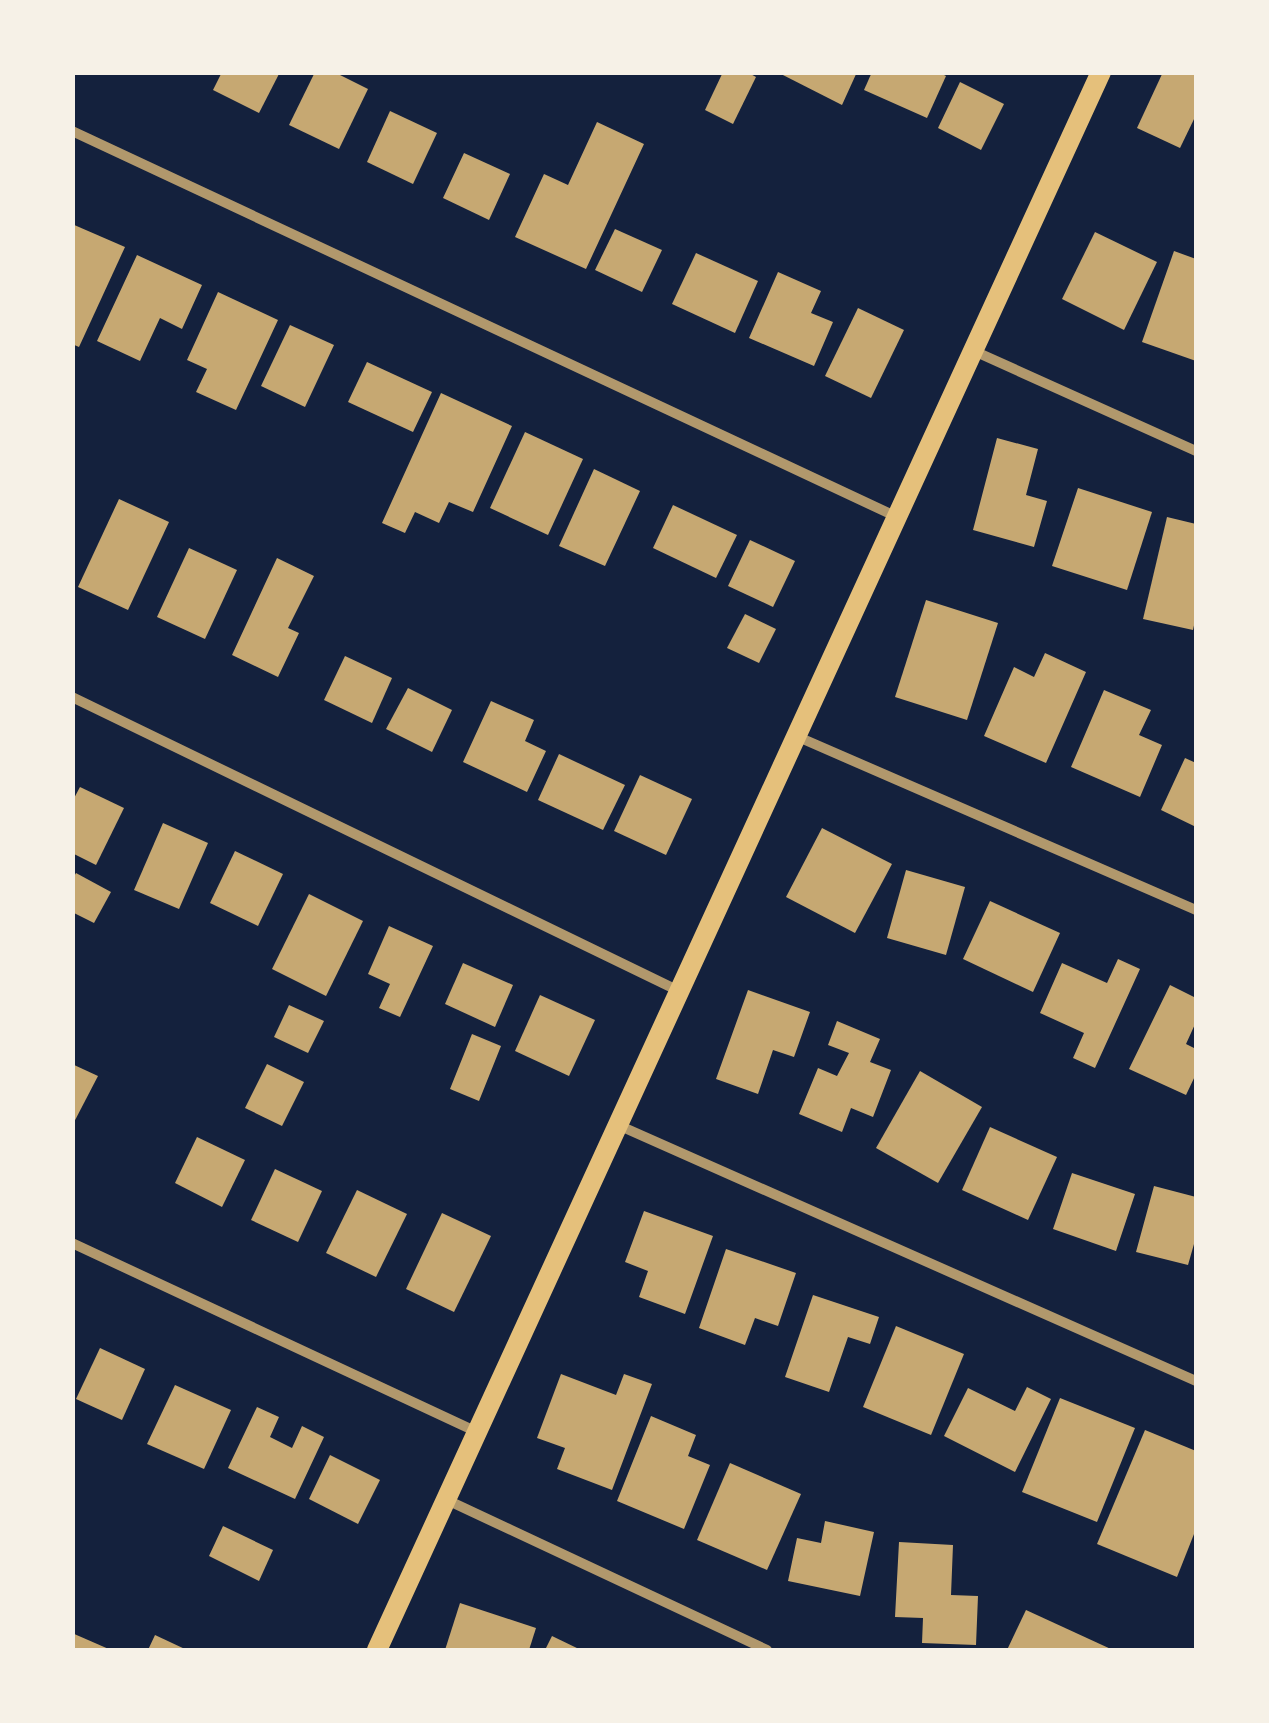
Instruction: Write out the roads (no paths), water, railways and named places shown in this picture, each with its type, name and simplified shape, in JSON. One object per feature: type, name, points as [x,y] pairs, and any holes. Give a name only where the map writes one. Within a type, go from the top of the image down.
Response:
[{"type":"main road","points":[[377,1650],[1100,72]]},
{"type":"street","points":[[72,132],[897,517]]},
{"type":"street","points":[[973,351],[1196,451]]},
{"type":"street","points":[[72,697],[679,991]]},
{"type":"street","points":[[796,736],[1196,910]]},
{"type":"street","points":[[618,1125],[1196,1381]]},
{"type":"street","points":[[72,1242],[478,1432]]},
{"type":"street","points":[[446,1500],[767,1650]]}]
